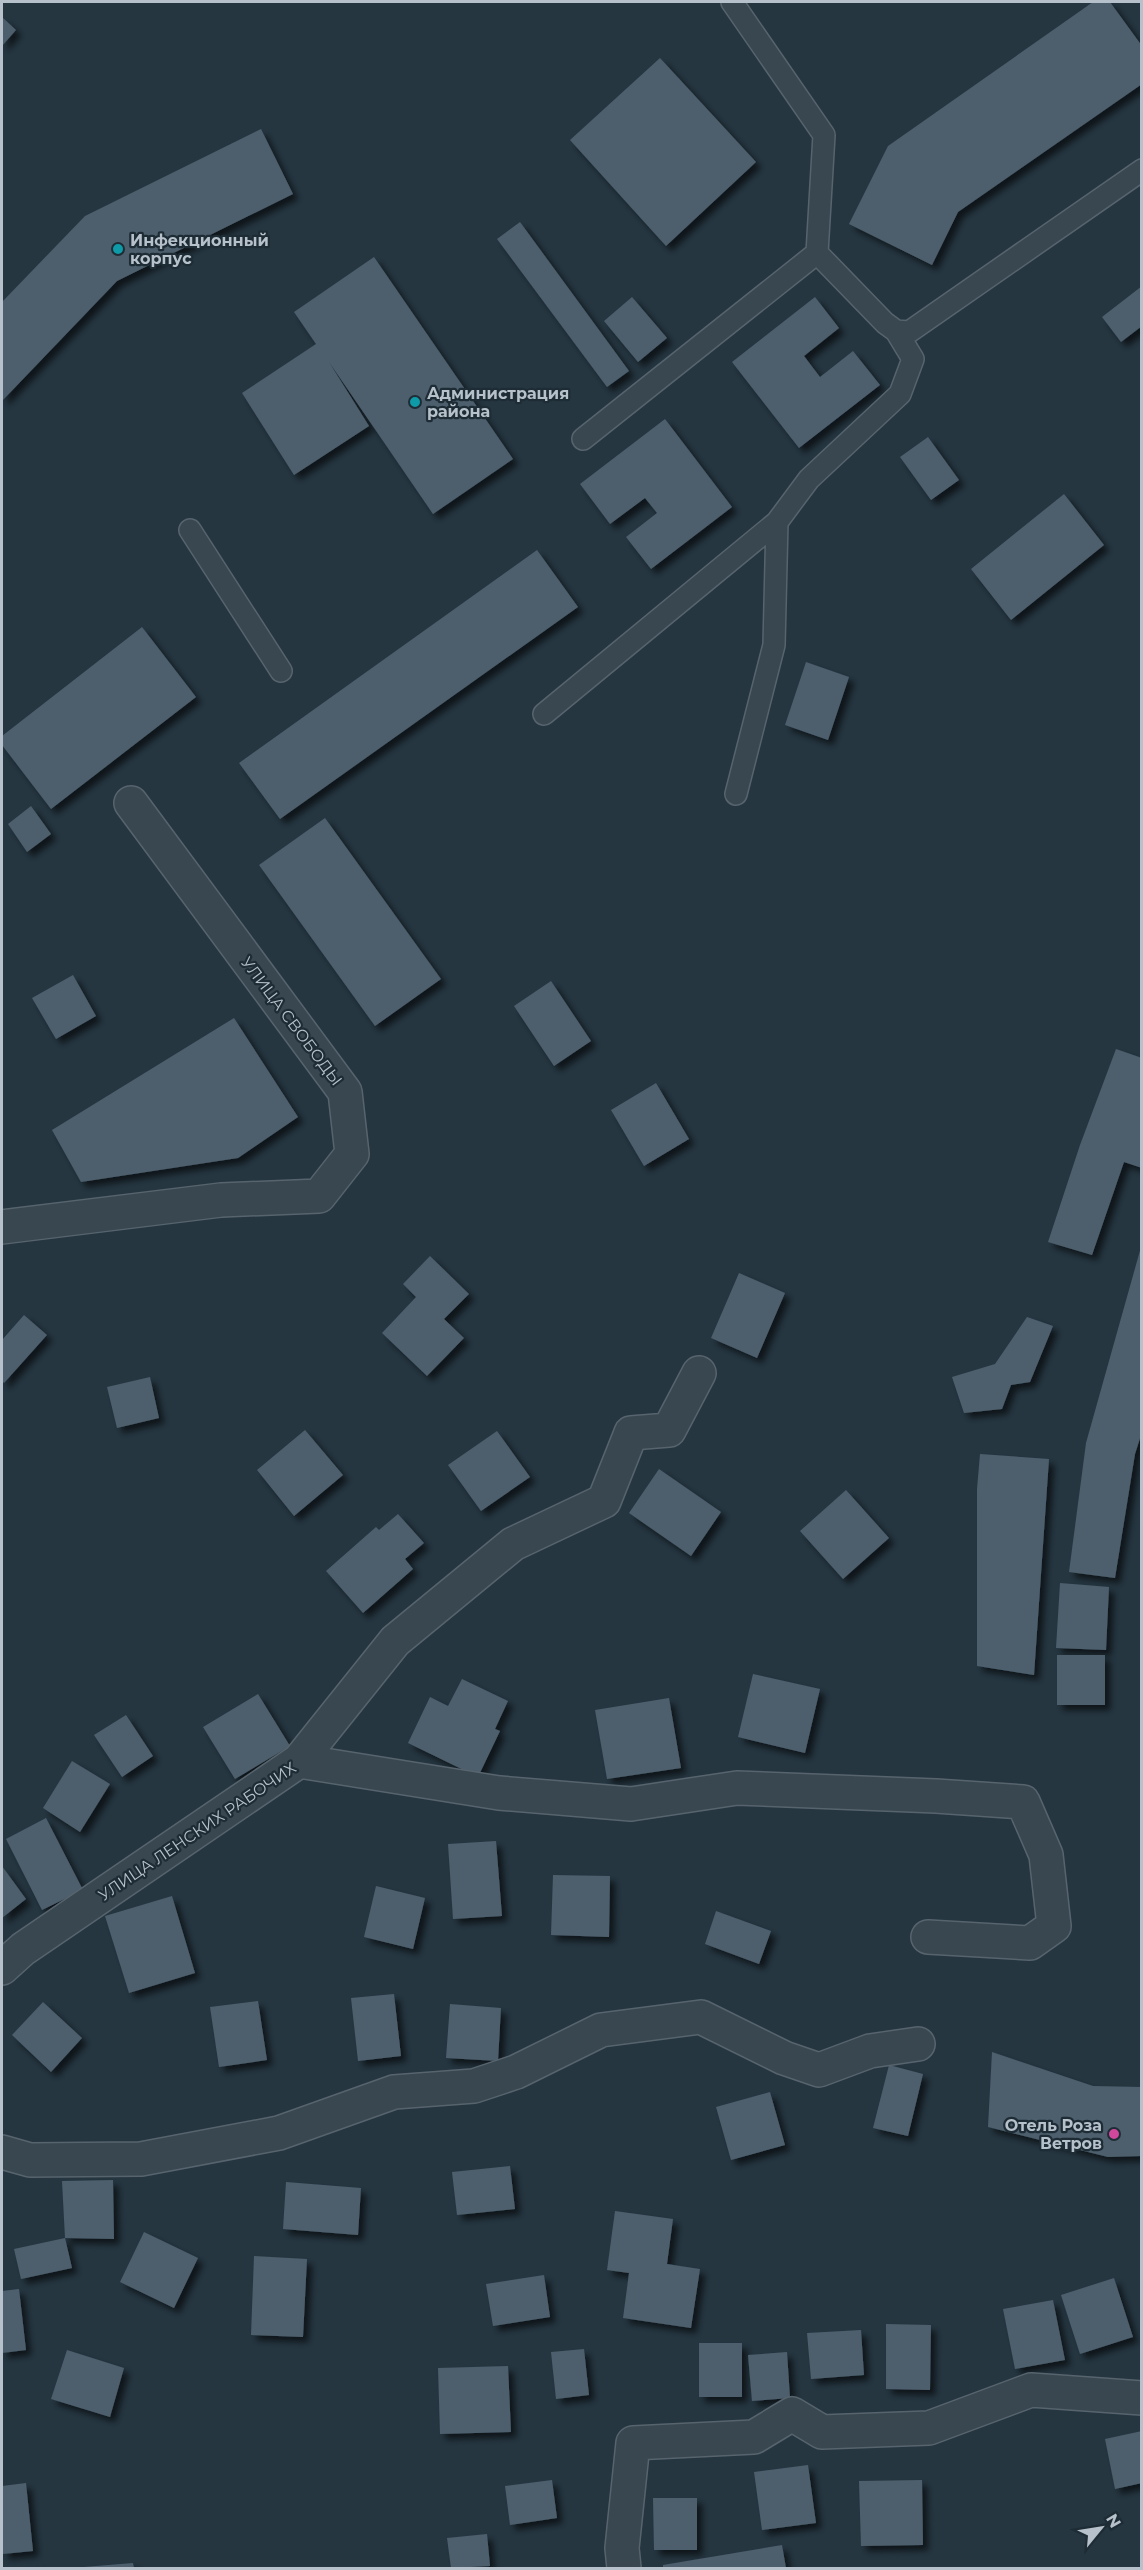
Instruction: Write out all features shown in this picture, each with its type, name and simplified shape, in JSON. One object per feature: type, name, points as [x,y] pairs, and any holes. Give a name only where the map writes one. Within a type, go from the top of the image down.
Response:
[{"type":"street","name":"УЛИЦА СВОБОДЫ","points":[[2,1227],[220,1200],[319,1196],[352,1154],[345,1092],[131,803]]},
{"type":"street","name":"УЛИЦА ЛЕНСКИХ РАБОЧИХ","points":[[2,1968],[23,1949],[299,1761],[395,1641],[513,1544],[604,1501],[631,1432],[669,1430],[699,1373]]},
{"type":"street","points":[[299,1761],[499,1793],[631,1804],[737,1788],[1023,1802],[1046,1855],[1054,1926],[1030,1943],[928,1937]]},
{"type":"street","points":[[2,2152],[30,2160],[141,2159],[279,2133],[394,2092],[474,2086],[516,2072],[601,2030],[701,2017],[784,2058],[819,2070],[870,2051],[918,2044]]},
{"type":"street","points":[[624,2568],[622,2548],[633,2443],[754,2437],[792,2414],[822,2432],[928,2428],[1030,2390],[1142,2398]]},
{"type":"lane","points":[[544,714],[777,522],[809,479],[900,394],[913,359],[896,331],[885,323],[817,253],[824,135],[732,2]]},
{"type":"lane","points":[[896,331],[909,332],[920,325],[1142,170]]},
{"type":"lane","points":[[583,439],[817,253]]},
{"type":"lane","points":[[736,794],[774,645],[777,522]]},
{"type":"lane","points":[[190,530],[281,671]]},
{"type":"building","points":[[1093,2],[1110,2],[1142,46],[1142,84],[958,212],[932,265],[849,224],[888,146]]},
{"type":"building","points":[[2,17],[16,30],[2,46]]},
{"type":"building","points":[[660,58],[756,162],[666,246],[570,140]]},
{"type":"building","name":"Инфекционный корпус","points":[[261,129],[293,194],[117,281],[2,401],[2,302],[85,216]]},
{"type":"building","points":[[520,222],[629,371],[607,387],[497,239]]},
{"type":"building","name":"Администрация района","points":[[374,257],[513,459],[433,514],[329,362],[369,426],[294,475],[242,393],[316,344],[294,312]]},
{"type":"building","points":[[1142,286],[1142,326],[1121,342],[1102,317]]},
{"type":"building","points":[[632,297],[667,338],[638,362],[604,321]]},
{"type":"building","points":[[815,297],[839,328],[804,356],[820,377],[853,351],[880,385],[799,448],[732,362]]},
{"type":"building","points":[[665,419],[732,507],[651,569],[626,537],[657,513],[645,498],[610,524],[580,484]]},
{"type":"building","points":[[928,437],[959,480],[931,500],[900,457]]},
{"type":"building","points":[[1064,494],[1104,545],[1011,620],[971,569]]},
{"type":"building","points":[[537,550],[578,607],[280,819],[239,763]]},
{"type":"building","points":[[142,627],[196,697],[51,809],[2,745],[2,736]]},
{"type":"building","points":[[806,662],[849,677],[828,740],[785,725]]},
{"type":"building","points":[[31,806],[51,834],[27,852],[8,824]]},
{"type":"building","points":[[325,818],[441,979],[375,1026],[259,865]]},
{"type":"building","points":[[73,975],[96,1016],[56,1039],[32,998]]},
{"type":"building","points":[[551,981],[591,1041],[554,1066],[514,1006]]},
{"type":"building","points":[[234,1018],[298,1117],[238,1158],[81,1182],[52,1130]]},
{"type":"building","points":[[1116,1049],[1142,1058],[1142,1168],[1124,1162],[1092,1255],[1048,1242],[1080,1145]]},
{"type":"building","points":[[656,1083],[689,1139],[644,1166],[611,1110]]},
{"type":"building","points":[[1141,1247],[1142,1432],[1135,1454],[1115,1578],[1069,1572],[1086,1443]]},
{"type":"building","points":[[430,1256],[469,1294],[444,1319],[464,1338],[427,1376],[382,1333],[416,1297],[403,1284]]},
{"type":"building","points":[[739,1273],[785,1293],[757,1358],[711,1338]]},
{"type":"building","points":[[24,1315],[47,1335],[4,1383],[2,1381],[2,1340]]},
{"type":"building","points":[[1027,1317],[1053,1326],[1030,1382],[1011,1385],[1002,1409],[964,1413],[952,1377],[995,1364]]},
{"type":"building","points":[[150,1377],[159,1418],[117,1428],[107,1387]]},
{"type":"building","points":[[305,1430],[343,1475],[294,1516],[257,1470]]},
{"type":"building","points":[[497,1431],[530,1477],[481,1511],[448,1465]]},
{"type":"building","points":[[980,1454],[1049,1459],[1034,1675],[977,1666],[977,1489]]},
{"type":"building","points":[[659,1469],[721,1512],[691,1556],[629,1513]]},
{"type":"building","points":[[846,1490],[889,1538],[843,1579],[800,1531]]},
{"type":"building","points":[[398,1514],[424,1543],[405,1559],[413,1569],[363,1613],[326,1571],[376,1527],[379,1530]]},
{"type":"building","points":[[1060,1583],[1109,1587],[1106,1650],[1056,1648]]},
{"type":"building","points":[[1057,1655],[1105,1655],[1105,1705],[1057,1705]]},
{"type":"building","points":[[753,1674],[820,1689],[805,1753],[738,1737]]},
{"type":"building","points":[[462,1679],[508,1701],[495,1729],[500,1731],[478,1777],[408,1743],[430,1697],[448,1706]]},
{"type":"building","points":[[258,1694],[290,1746],[235,1779],[203,1727]]},
{"type":"building","points":[[669,1698],[681,1768],[607,1779],[595,1710]]},
{"type":"building","points":[[126,1715],[153,1756],[122,1777],[94,1735]]},
{"type":"building","points":[[72,1761],[110,1784],[80,1832],[43,1808]]},
{"type":"building","points":[[46,1818],[83,1890],[42,1910],[6,1839]]},
{"type":"building","points":[[496,1841],[502,1916],[453,1919],[448,1844]]},
{"type":"building","points":[[2,1866],[26,1899],[2,1918]]},
{"type":"building","points":[[553,1875],[610,1876],[609,1937],[551,1935]]},
{"type":"building","points":[[376,1886],[425,1898],[413,1949],[364,1937]]},
{"type":"building","points":[[172,1896],[195,1973],[129,1993],[105,1916]]},
{"type":"building","points":[[716,1911],[771,1931],[759,1964],[705,1944]]},
{"type":"building","points":[[394,1994],[401,2056],[358,2061],[351,1998]]},
{"type":"building","points":[[258,2001],[267,2060],[219,2067],[210,2007]]},
{"type":"building","points":[[43,2002],[82,2038],[51,2072],[12,2035]]},
{"type":"building","points":[[450,2004],[501,2008],[498,2061],[446,2058]]},
{"type":"building","points":[[992,2052],[1093,2086],[1142,2087],[1142,2156],[1108,2157],[988,2127]]},
{"type":"building","points":[[889,2065],[923,2074],[908,2136],[873,2128]]},
{"type":"building","points":[[770,2092],[785,2145],[731,2160],[716,2107]]},
{"type":"building","points":[[510,2166],[515,2209],[457,2215],[452,2172]]},
{"type":"building","points":[[113,2180],[114,2239],[65,2238],[62,2181]]},
{"type":"building","points":[[286,2182],[361,2188],[358,2235],[283,2229]]},
{"type":"building","points":[[615,2211],[673,2219],[667,2264],[700,2269],[691,2328],[623,2318],[629,2273],[607,2270]]},
{"type":"building","points":[[144,2232],[198,2258],[174,2308],[120,2282]]},
{"type":"building","points":[[65,2238],[72,2268],[21,2279],[14,2249]]},
{"type":"building","points":[[254,2256],[307,2259],[303,2337],[251,2335]]},
{"type":"building","points":[[544,2275],[550,2317],[493,2326],[486,2284]]},
{"type":"building","points":[[1114,2278],[1133,2337],[1080,2354],[1061,2295]]},
{"type":"building","points":[[19,2289],[26,2350],[2,2353],[2,2291]]},
{"type":"building","points":[[1053,2300],[1065,2360],[1015,2369],[1003,2309]]},
{"type":"building","points":[[886,2324],[931,2325],[930,2390],[886,2389]]},
{"type":"building","points":[[861,2330],[864,2375],[811,2379],[807,2333]]},
{"type":"building","points":[[699,2343],[742,2343],[742,2397],[699,2397]]},
{"type":"building","points":[[584,2349],[589,2395],[556,2399],[551,2352]]},
{"type":"building","points":[[67,2350],[124,2368],[110,2417],[51,2399]]},
{"type":"building","points":[[787,2352],[790,2398],[752,2401],[748,2355]]},
{"type":"building","points":[[508,2366],[511,2432],[440,2434],[438,2368]]},
{"type":"building","points":[[1142,2431],[1142,2483],[1115,2489],[1105,2439]]},
{"type":"building","points":[[808,2465],[816,2523],[762,2530],[754,2472]]},
{"type":"building","points":[[552,2480],[557,2518],[510,2525],[505,2486]]},
{"type":"building","points":[[922,2480],[923,2545],[861,2546],[859,2481]]},
{"type":"building","points":[[26,2483],[33,2551],[3,2554],[2,2486]]},
{"type":"building","points":[[653,2498],[697,2498],[697,2550],[654,2550]]},
{"type":"building","points":[[487,2534],[490,2566],[451,2568],[447,2538]]},
{"type":"building","points":[[782,2545],[786,2568],[663,2568],[663,2565]]},
{"type":"building","points":[[133,2563],[134,2568],[84,2567]]},
{"type":"place","name":"Инфекционный корпус","points":[[118,249]]},
{"type":"place","name":"Администрация района","points":[[415,402]]},
{"type":"place","name":"Отель Роза Ветров","points":[[1114,2134]]}]
